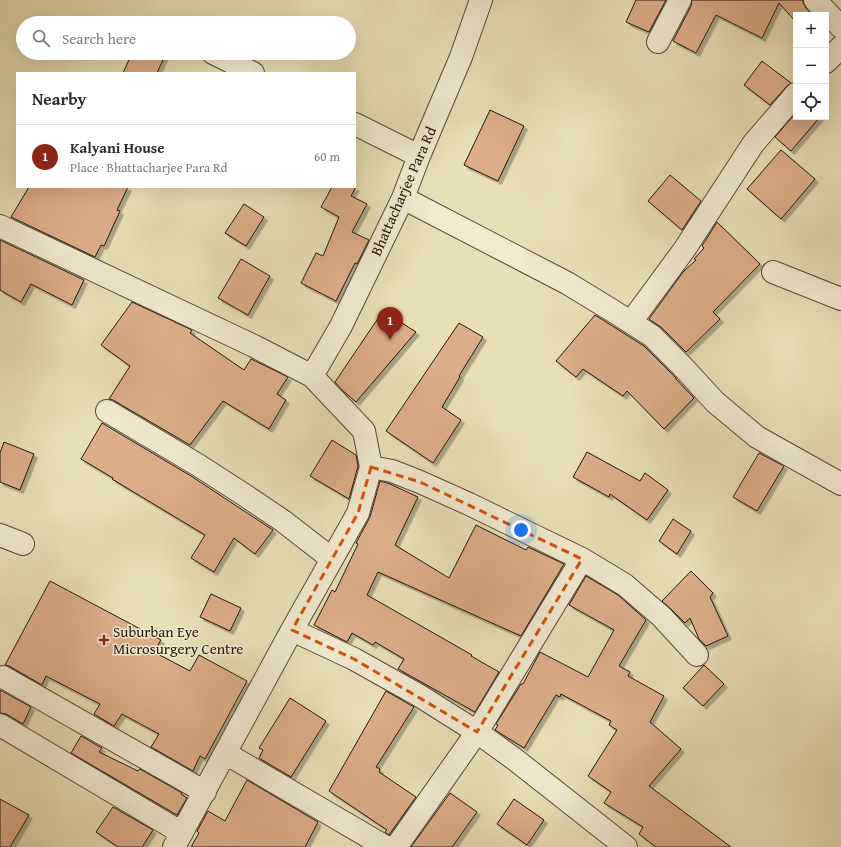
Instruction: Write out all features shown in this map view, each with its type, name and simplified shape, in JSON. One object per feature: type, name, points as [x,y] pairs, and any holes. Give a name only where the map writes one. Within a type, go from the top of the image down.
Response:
[{"type":"street","name":"Bhattacharjee Para Rd","points":[[312,376],[341,326],[403,198],[418,156],[461,57],[481,0]]},
{"type":"street","points":[[658,42],[680,0]]},
{"type":"street","points":[[815,0],[841,27]]},
{"type":"street","points":[[829,59],[841,47]]},
{"type":"street","points":[[227,60],[251,72]]},
{"type":"street","points":[[630,322],[684,250],[753,144],[793,97]]},
{"type":"street","points":[[356,125],[418,156]]},
{"type":"street","points":[[403,198],[567,283],[652,336],[715,402],[757,437],[841,484]]},
{"type":"street","points":[[0,226],[247,343],[312,376],[364,431],[371,467],[358,513],[292,630],[177,843],[0,725]]},
{"type":"street","points":[[773,272],[841,299]]},
{"type":"street","points":[[107,411],[246,496],[283,521],[332,559]]},
{"type":"street","points":[[371,467],[392,471],[420,482],[582,559],[625,585],[662,617],[697,655]]},
{"type":"street","points":[[0,535],[23,544]]},
{"type":"street","points":[[396,847],[477,732],[582,559]]},
{"type":"street","points":[[292,630],[354,659],[420,696],[477,732],[517,761],[626,847]]},
{"type":"street","points":[[3,677],[205,792]]},
{"type":"street","points":[[225,753],[386,847]]},
{"type":"highlighted area","points":[[371,467],[420,482],[582,559],[477,732],[354,659],[292,630],[358,513]]},
{"type":"building","points":[[636,0],[666,0],[649,32],[626,22]]},
{"type":"building","points":[[692,0],[803,0],[803,3],[809,12],[793,12],[793,19],[779,3],[762,38],[716,15],[696,53],[673,41],[691,6]]},
{"type":"building","points":[[129,60],[163,60],[157,72],[123,72]]},
{"type":"building","points":[[762,61],[791,83],[770,105],[744,85]]},
{"type":"building","points":[[490,110],[524,126],[498,181],[464,165]]},
{"type":"building","points":[[793,116],[793,120],[817,120],[791,151],[775,137]]},
{"type":"building","points":[[781,150],[815,179],[781,219],[747,189]]},
{"type":"building","points":[[670,175],[701,201],[682,230],[648,201]]},
{"type":"building","points":[[28,188],[128,188],[117,210],[120,211],[104,246],[101,245],[95,257],[11,217]]},
{"type":"building","points":[[331,188],[355,188],[351,196],[367,204],[352,232],[369,240],[357,264],[355,263],[336,301],[301,283],[316,253],[323,256],[339,217],[321,207]]},
{"type":"building","points":[[244,204],[264,217],[246,246],[225,233]]},
{"type":"building","points":[[717,222],[760,264],[713,312],[720,319],[686,352],[661,327],[649,319],[683,272],[696,260],[694,259],[704,248],[702,246]]},
{"type":"building","points":[[0,240],[84,280],[72,305],[31,284],[21,302],[0,290]]},
{"type":"building","points":[[241,259],[270,276],[248,315],[218,298]]},
{"type":"building","points":[[132,302],[192,330],[190,333],[244,370],[251,359],[288,377],[277,394],[286,400],[269,429],[223,401],[190,445],[109,399],[130,366],[101,345]]},
{"type":"building","points":[[383,311],[416,332],[356,402],[335,382]]},
{"type":"building","points":[[595,315],[644,346],[694,398],[664,429],[627,391],[623,396],[583,369],[576,377],[556,361]]},
{"type":"building","points":[[459,323],[483,337],[442,407],[461,420],[433,463],[386,431]]},
{"type":"building","points":[[102,423],[191,476],[273,530],[255,554],[234,538],[214,572],[191,558],[205,535],[81,459]]},
{"type":"building","points":[[332,440],[356,455],[358,466],[349,499],[310,476]]},
{"type":"building","points":[[4,442],[34,454],[20,490],[0,482],[0,453]]},
{"type":"building","points":[[587,452],[640,481],[645,473],[668,490],[647,520],[610,494],[609,497],[573,477]]},
{"type":"building","points":[[759,453],[784,466],[757,511],[733,497]]},
{"type":"building","points":[[380,481],[418,497],[395,545],[449,578],[476,525],[526,550],[528,547],[564,564],[521,636],[378,572],[367,595],[499,672],[475,712],[398,669],[404,659],[375,642],[373,645],[352,633],[347,642],[314,625],[332,590],[335,592],[358,544],[356,543],[370,517]]},
{"type":"building","points":[[673,519],[691,531],[677,554],[659,541]]},
{"type":"building","points":[[691,571],[713,593],[710,597],[728,636],[706,646],[699,639],[690,618],[685,623],[662,601]]},
{"type":"building","points":[[586,576],[618,595],[646,620],[619,666],[630,672],[628,676],[664,696],[650,722],[681,749],[649,786],[731,847],[656,847],[639,834],[643,827],[604,803],[611,792],[588,776],[617,730],[609,725],[611,721],[561,694],[560,697],[556,695],[524,748],[495,730],[498,725],[496,724],[521,684],[523,684],[540,652],[588,677],[614,630],[569,605]]},
{"type":"building","points":[[50,581],[161,640],[154,652],[190,671],[199,655],[247,681],[205,759],[200,756],[193,771],[151,747],[159,734],[122,714],[114,726],[94,714],[100,704],[46,676],[42,685],[5,665]]},
{"type":"building","points":[[211,594],[241,608],[230,631],[200,617]]},
{"type":"building","points":[[704,665],[724,684],[703,706],[683,688]]},
{"type":"building","points":[[0,690],[31,707],[23,724],[6,714],[0,713]]},
{"type":"building","points":[[386,691],[414,707],[376,767],[380,769],[379,772],[416,797],[389,835],[385,832],[387,830],[329,791]]},
{"type":"building","points":[[290,698],[326,721],[291,777],[259,758],[263,750],[259,748]]},
{"type":"building","points":[[81,736],[102,748],[99,752],[138,771],[140,769],[182,793],[181,794],[187,798],[177,815],[71,753]]},
{"type":"building","points":[[247,780],[318,822],[305,847],[191,847],[199,833],[197,831],[208,811],[225,821]]},
{"type":"building","points":[[450,793],[477,812],[452,847],[411,847]]},
{"type":"building","points":[[0,799],[29,815],[10,847],[0,847]]},
{"type":"building","points":[[514,799],[544,820],[527,845],[497,824]]},
{"type":"building","points":[[113,807],[153,830],[142,847],[118,847],[96,832]]},
{"type":"place","name":"Kalyani House","points":[[390,340]]},
{"type":"place","name":"Suburban Eye Microsurgery Centre","points":[[104,640]]}]
